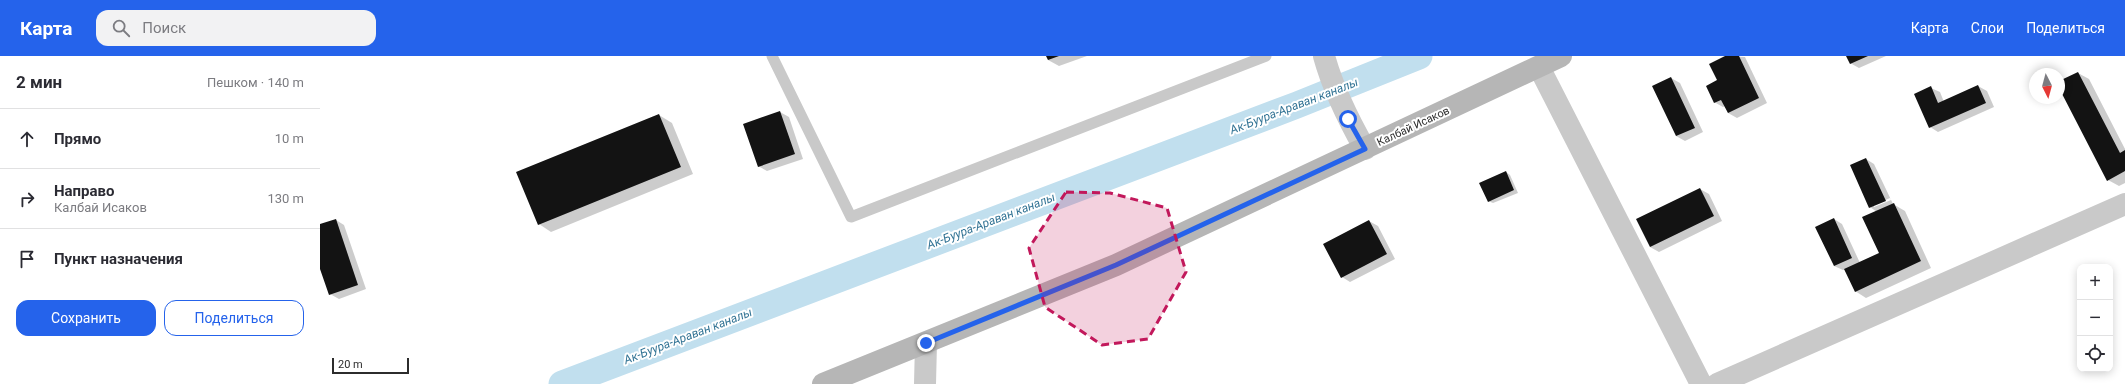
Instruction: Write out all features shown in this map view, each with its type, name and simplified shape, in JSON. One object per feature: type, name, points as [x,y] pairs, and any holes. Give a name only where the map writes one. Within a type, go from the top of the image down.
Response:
[{"type":"main road","name":"Калбай Исаков","points":[[823,384],[1116,265],[1562,56]]},
{"type":"street","points":[[1326,64],[1348,119],[1365,149]]},
{"type":"street","points":[[1538,67],[1701,384]]},
{"type":"street","points":[[1718,384],[2125,204]]},
{"type":"street","points":[[925,384],[926,343]]},
{"type":"lane","points":[[772,56],[851,217],[1266,56]]},
{"type":"highlighted area","points":[[1066,192],[1110,193],[1167,208],[1186,272],[1148,339],[1102,345],[1045,307],[1029,248]]},
{"type":"building","points":[[1046,56],[1059,56],[1048,60]]},
{"type":"building","points":[[1725,56],[1739,56],[1759,98],[1728,113],[1721,100],[1714,103],[1706,86],[1717,80],[1709,64]]},
{"type":"building","points":[[1846,56],[1868,56],[1850,64]]},
{"type":"building","points":[[2078,72],[2120,153],[2125,150],[2125,171],[2107,181],[2065,100],[2065,78]]},
{"type":"building","points":[[1671,77],[1695,128],[1676,136],[1652,86]]},
{"type":"building","points":[[1978,85],[1986,103],[1929,128],[1914,94],[1931,86],[1938,103]]},
{"type":"building","points":[[780,111],[795,154],[758,167],[743,124]]},
{"type":"building","points":[[659,114],[681,167],[538,225],[516,172]]},
{"type":"building","points":[[1866,158],[1886,201],[1869,208],[1850,165]]},
{"type":"building","points":[[1506,171],[1514,190],[1488,202],[1479,183]]},
{"type":"building","points":[[1700,188],[1714,216],[1650,247],[1636,219]]},
{"type":"building","points":[[1894,203],[1921,261],[1855,292],[1844,269],[1879,253],[1862,217]]},
{"type":"building","points":[[1834,218],[1852,258],[1834,266],[1815,227]]},
{"type":"building","points":[[336,219],[358,285],[329,295],[320,269],[320,224]]},
{"type":"building","points":[[1369,220],[1387,254],[1341,278],[1323,244]]},
{"type":"waterway","name":"Ак-Буура-Араван каналы","points":[[562,384],[1297,105],[1419,56]]},
{"type":"route","points":[[926,343],[1116,265],[1365,149],[1348,119]]}]
